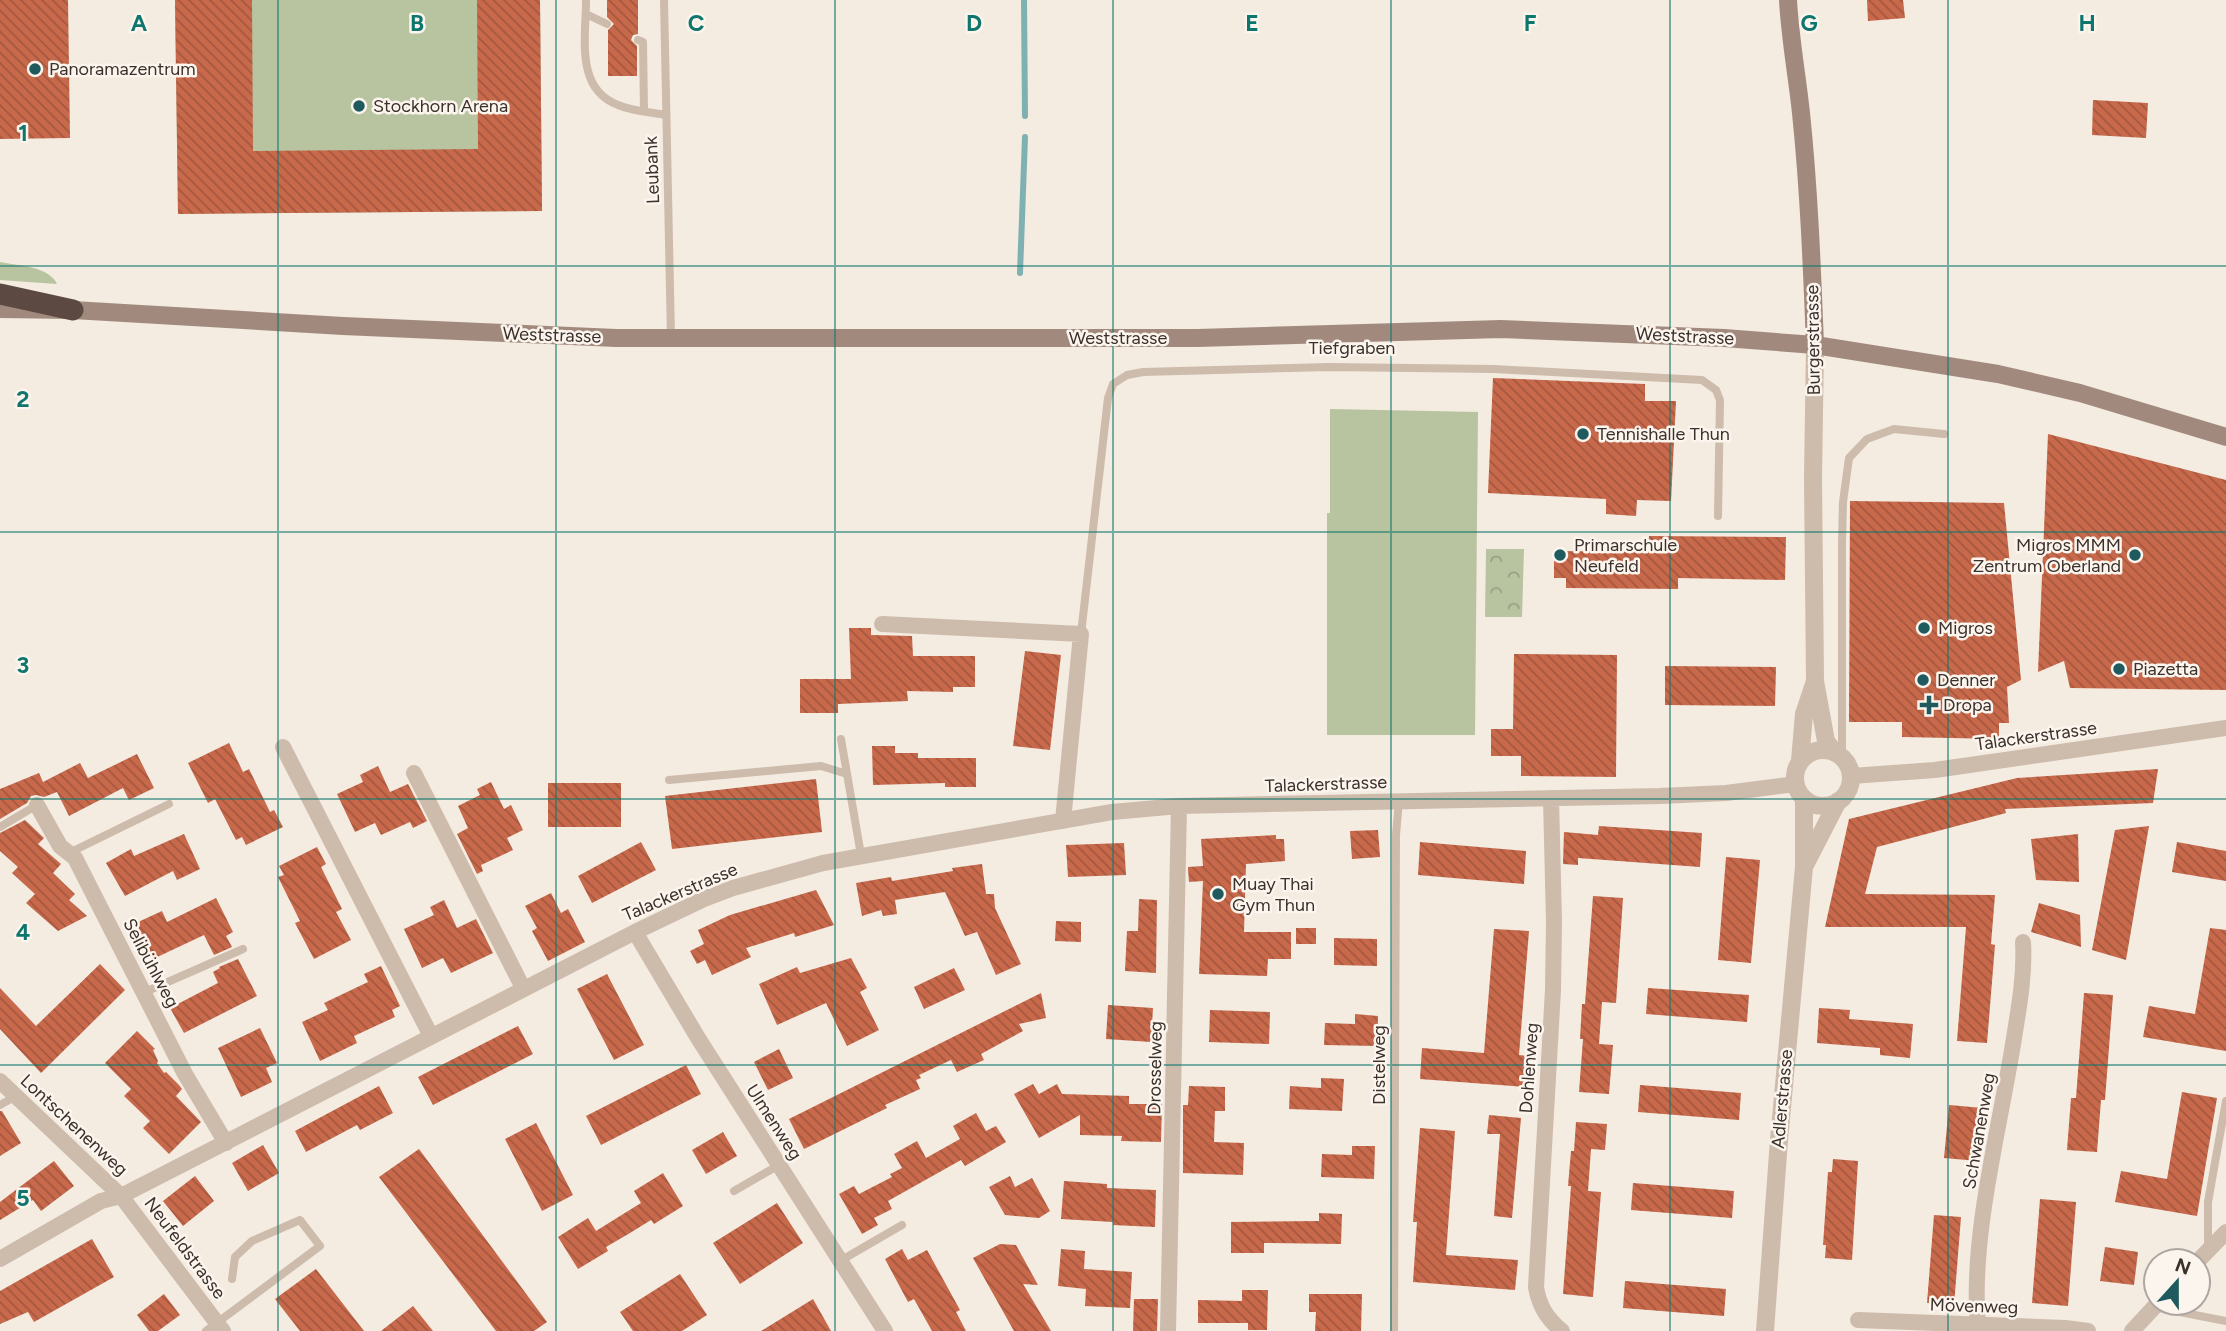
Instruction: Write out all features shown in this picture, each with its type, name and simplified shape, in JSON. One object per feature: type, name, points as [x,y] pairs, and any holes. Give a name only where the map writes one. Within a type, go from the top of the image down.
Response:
[{"type":"highway","points":[[0,294],[73,310]]},
{"type":"main road","name":"Burgerstrasse","points":[[1788,0],[1791,47],[1801,113],[1815,345]]},
{"type":"main road","name":"Weststrasse","points":[[0,309],[73,310],[344,326],[671,338],[1198,338],[1501,329],[1602,331],[1815,345],[2019,378],[2226,437]]},
{"type":"street","name":"Burgerstrasse","points":[[1815,345],[1815,681],[1826,741],[1838,755]]},
{"type":"street","points":[[882,624],[1080,634]]},
{"type":"street","name":"Tiefgraben","points":[[1063,821],[1080,634]]},
{"type":"street","name":"Burgerstrasse","points":[[1800,761],[1804,714],[1815,681]]},
{"type":"street","name":"Talackerstrasse","points":[[1851,776],[1947,768],[2226,728]]},
{"type":"street","points":[[284,747],[431,1036]]},
{"type":"street","points":[[1826,750],[1838,755],[1850,769],[1848,791],[1838,801],[1821,806],[1800,791],[1795,772],[1800,761],[1811,752],[1826,750]]},
{"type":"street","points":[[414,773],[523,988]]},
{"type":"street","name":"Talackerstrasse","points":[[0,1259],[102,1201],[121,1196],[635,932],[733,888],[823,863],[1123,811],[1179,806],[1800,791]]},
{"type":"street","name":"Adlerstrasse","points":[[1765,1331],[1782,1101],[1804,867],[1800,791]]},
{"type":"street","name":"Dohlenweg","points":[[1551,798],[1553,990],[1536,1287],[1541,1306],[1554,1325],[1562,1331]]},
{"type":"street","name":"Adlerstrasse","points":[[1804,867],[1838,801]]},
{"type":"street","name":"Selibühlweg","points":[[37,805],[60,846],[75,858],[185,1073],[226,1143]]},
{"type":"street","name":"Drosselweg","points":[[1168,1331],[1179,806]]},
{"type":"street","name":"Ulmenweg","points":[[635,932],[698,1038],[885,1331]]},
{"type":"street","name":"Schwanenweg","points":[[1978,1326],[1982,1222],[2019,1004],[2023,942]]},
{"type":"street","name":"Lontschenenweg","points":[[0,1081],[121,1196]]},
{"type":"street","name":"Neufeldstrasse","points":[[121,1196],[215,1328]]},
{"type":"street","points":[[2212,1247],[2226,1232]]},
{"type":"street","points":[[2132,1331],[2145,1317]]},
{"type":"street","name":"Mövenweg","points":[[1858,1320],[2088,1331]]},
{"type":"lane","points":[[586,0],[586,73],[597,92],[617,105],[666,115]]},
{"type":"lane","name":"Leubank","points":[[664,0],[671,338]]},
{"type":"lane","points":[[586,13],[607,24]]},
{"type":"lane","points":[[638,40],[643,42],[644,110]]},
{"type":"lane","name":"Tiefgraben","points":[[1080,634],[1108,398],[1113,383],[1127,374],[1329,367],[1494,369],[1702,380],[1716,390],[1720,400],[1718,516]]},
{"type":"lane","points":[[1838,755],[1843,502],[1849,458],[1867,439],[1894,429],[1944,434]]},
{"type":"lane","points":[[841,739],[861,855]]},
{"type":"lane","points":[[670,780],[821,766],[847,774]]},
{"type":"lane","name":"Distelweg","points":[[1394,1331],[1396,849],[1399,800]]},
{"type":"lane","points":[[69,853],[169,804]]},
{"type":"lane","points":[[0,827],[37,805]]},
{"type":"lane","points":[[145,992],[243,949]]},
{"type":"lane","points":[[0,1105],[16,1095]]},
{"type":"lane","points":[[2204,1247],[2208,1202],[2226,1101]]},
{"type":"lane","points":[[734,1191],[779,1165]]},
{"type":"lane","points":[[215,1328],[320,1247],[300,1220],[252,1241],[235,1257],[232,1279]]},
{"type":"lane","points":[[840,1261],[902,1225]]},
{"type":"lane","points":[[2208,1317],[2226,1321]]},
{"type":"green space","name":"Stockhorn Arena","points":[[175,0],[540,0],[542,211],[178,214]]},
{"type":"green space","points":[[0,262],[40,270],[57,284],[0,280]]},
{"type":"green space","points":[[1330,409],[1478,412],[1475,735],[1327,735]]},
{"type":"green space","points":[[1486,549],[1524,549],[1522,617],[1485,617]]},
{"type":"building","name":"Panoramazentrum","points":[[0,0],[68,0],[70,138],[0,139]]},
{"type":"building","points":[[175,0],[252,0],[253,151],[478,149],[477,0],[540,0],[542,211],[178,214]]},
{"type":"building","points":[[607,0],[638,0],[638,34],[633,35],[631,40],[637,46],[637,76],[608,76],[608,30],[614,24],[607,17]]},
{"type":"building","points":[[1867,0],[1903,0],[1905,18],[1868,21]]},
{"type":"building","points":[[2093,100],[2148,103],[2146,138],[2092,135]]},
{"type":"building","name":"Tennishalle Thun","points":[[1493,378],[1645,384],[1645,401],[1676,401],[1671,501],[1637,500],[1636,516],[1606,514],[1606,499],[1488,493]]},
{"type":"building","name":"Migros MMM Zentrum Oberland","points":[[2048,434],[2226,480],[2226,690],[2070,688],[2064,661],[2038,672]]},
{"type":"building","name":"Migros MMM Zentrum Oberland","points":[[1850,501],[2004,503],[2021,680],[2007,687],[2009,723],[1999,723],[1999,739],[1902,737],[1902,722],[1849,722]]},
{"type":"building","points":[[1649,536],[1786,537],[1785,580],[1678,578],[1678,589],[1566,588],[1566,578],[1554,578],[1554,551],[1648,552]]},
{"type":"building","points":[[849,628],[871,628],[871,635],[912,636],[913,656],[975,656],[975,687],[953,687],[953,692],[907,691],[908,701],[838,704],[838,713],[800,713],[800,679],[851,679]]},
{"type":"building","points":[[1025,651],[1061,655],[1050,750],[1013,746]]},
{"type":"building","points":[[1514,654],[1617,655],[1616,777],[1521,776],[1521,756],[1491,756],[1491,729],[1513,729]]},
{"type":"building","points":[[1665,666],[1776,667],[1775,706],[1665,705]]},
{"type":"building","points":[[229,743],[243,772],[249,769],[270,812],[274,810],[283,827],[246,845],[242,837],[236,840],[215,799],[208,803],[188,763]]},
{"type":"building","points":[[872,746],[895,746],[895,753],[918,753],[918,758],[976,758],[976,787],[945,787],[945,783],[873,785]]},
{"type":"building","points":[[137,754],[154,788],[129,800],[123,788],[69,816],[57,792],[44,797],[36,795],[0,819],[0,789],[39,773],[43,782],[80,763],[88,778]]},
{"type":"building","points":[[378,766],[390,792],[408,784],[427,821],[413,828],[410,822],[381,835],[375,823],[355,832],[337,794],[363,782],[360,775]]},
{"type":"building","points":[[2158,769],[2153,803],[2005,809],[2006,813],[1877,847],[1865,894],[1995,895],[1991,944],[1995,945],[1987,1043],[1957,1041],[1966,927],[1825,927],[1849,819],[2017,778]]},
{"type":"building","points":[[816,779],[822,832],[672,849],[665,796]]},
{"type":"building","points":[[491,782],[504,809],[511,805],[523,830],[507,838],[513,850],[481,865],[483,871],[477,874],[457,834],[468,828],[458,806],[480,795],[477,789]]},
{"type":"building","points":[[548,783],[621,783],[621,827],[548,827]]},
{"type":"building","points":[[25,820],[44,838],[38,844],[61,864],[53,873],[75,894],[69,900],[87,916],[58,931],[26,903],[35,894],[12,873],[18,867],[0,851],[0,833]]},
{"type":"building","points":[[1599,826],[1702,833],[1700,867],[1578,858],[1578,865],[1563,864],[1564,832],[1598,835]]},
{"type":"building","points":[[2149,826],[2126,960],[2092,950],[2115,830]]},
{"type":"building","points":[[1378,830],[1380,857],[1352,859],[1350,831]]},
{"type":"building","points":[[184,834],[200,869],[177,880],[173,871],[125,896],[106,863],[131,849],[134,856]]},
{"type":"building","points":[[2078,834],[2079,882],[2036,880],[2031,839]]},
{"type":"building","points":[[1276,835],[1276,839],[1284,839],[1285,861],[1246,864],[1244,932],[1291,932],[1291,959],[1268,959],[1267,976],[1199,974],[1203,881],[1189,882],[1188,867],[1203,866],[1201,839]]},
{"type":"building","points":[[641,842],[656,870],[592,903],[578,876]]},
{"type":"building","points":[[1420,842],[1526,851],[1524,884],[1418,875]]},
{"type":"building","points":[[2177,842],[2226,851],[2226,881],[2172,872]]},
{"type":"building","points":[[1124,843],[1126,875],[1068,877],[1066,845]]},
{"type":"building","points":[[317,847],[326,864],[321,867],[342,909],[336,912],[351,940],[314,959],[295,923],[300,921],[278,877],[284,875],[279,866]]},
{"type":"building","points":[[1726,857],[1760,860],[1751,963],[1718,960]]},
{"type":"building","points":[[982,864],[986,894],[994,894],[995,908],[1021,964],[996,975],[977,932],[965,936],[945,892],[895,900],[897,914],[883,916],[881,910],[862,916],[856,883],[891,877],[892,881]]},
{"type":"building","points":[[816,890],[834,925],[795,937],[794,933],[746,948],[751,957],[712,975],[705,960],[697,964],[690,951],[704,944],[698,930],[730,915]]},
{"type":"building","points":[[551,893],[561,913],[568,909],[585,942],[548,961],[532,931],[537,928],[525,906]]},
{"type":"building","points":[[1593,896],[1623,898],[1616,1003],[1602,1002],[1599,1044],[1613,1045],[1609,1094],[1579,1092],[1583,1039],[1580,1039],[1582,1004],[1585,1004]]},
{"type":"building","points":[[216,898],[233,932],[226,936],[232,947],[214,955],[204,935],[153,959],[136,923],[162,911],[167,922]]},
{"type":"building","points":[[1139,899],[1157,900],[1156,973],[1125,971],[1127,931],[1138,931]]},
{"type":"building","points":[[444,900],[457,928],[476,919],[493,953],[451,973],[443,958],[422,968],[404,929],[434,915],[430,907]]},
{"type":"building","points":[[2039,903],[2080,915],[2081,947],[2031,932]]},
{"type":"building","points":[[1056,921],[1081,922],[1081,942],[1055,941]]},
{"type":"building","points":[[1296,928],[1316,928],[1316,944],[1296,944]]},
{"type":"building","points":[[2210,928],[2226,930],[2226,1051],[2143,1037],[2149,1006],[2195,1014]]},
{"type":"building","points":[[1494,929],[1529,931],[1519,1055],[1528,1056],[1526,1087],[1420,1079],[1422,1048],[1484,1053]]},
{"type":"building","points":[[1334,938],[1377,939],[1377,966],[1334,965]]},
{"type":"building","points":[[851,958],[867,988],[860,992],[879,1030],[847,1046],[826,1003],[777,1025],[759,984],[797,967],[800,973]]},
{"type":"building","points":[[238,959],[257,996],[184,1033],[170,1008],[218,983],[213,972]]},
{"type":"building","points":[[100,964],[125,990],[41,1073],[0,1029],[0,988],[36,1026]]},
{"type":"building","points":[[381,966],[400,1006],[392,1010],[395,1017],[354,1036],[357,1043],[320,1061],[302,1022],[328,1010],[324,1003],[368,982],[364,974]]},
{"type":"building","points":[[954,968],[965,990],[924,1009],[914,987]]},
{"type":"building","points":[[607,974],[644,1045],[614,1060],[577,989]]},
{"type":"building","points":[[1648,988],[1749,995],[1747,1022],[1646,1014]]},
{"type":"building","points":[[1041,993],[1046,1018],[1019,1024],[1023,1031],[981,1054],[984,1060],[957,1072],[951,1060],[919,1075],[921,1078],[916,1080],[920,1089],[804,1149],[789,1119]]},
{"type":"building","points":[[2084,993],[2113,995],[2105,1100],[2101,1100],[2097,1152],[2067,1150],[2071,1098],[2076,1098]]},
{"type":"building","points":[[1108,1005],[1153,1008],[1151,1042],[1106,1039]]},
{"type":"building","points":[[1819,1008],[1850,1010],[1849,1019],[1913,1024],[1910,1058],[1880,1055],[1880,1048],[1817,1043]]},
{"type":"building","points":[[1210,1010],[1270,1012],[1269,1044],[1209,1042]]},
{"type":"building","points":[[1355,1014],[1378,1016],[1377,1046],[1324,1045],[1325,1023],[1355,1024]]},
{"type":"building","points":[[518,1026],[533,1054],[433,1105],[418,1077]]},
{"type":"building","points":[[260,1028],[277,1063],[266,1068],[272,1082],[241,1097],[218,1048]]},
{"type":"building","points":[[137,1031],[155,1049],[153,1050],[157,1063],[164,1073],[182,1089],[176,1096],[201,1122],[169,1154],[143,1128],[150,1121],[124,1096],[131,1089],[105,1063]]},
{"type":"building","points":[[779,1049],[793,1078],[768,1090],[754,1062]]},
{"type":"building","points":[[686,1065],[701,1094],[601,1145],[586,1116]]},
{"type":"building","points":[[1321,1078],[1344,1079],[1342,1111],[1289,1109],[1290,1086],[1321,1088]]},
{"type":"building","points":[[1033,1084],[1039,1094],[1057,1084],[1062,1094],[1129,1096],[1129,1104],[1162,1104],[1161,1142],[1121,1141],[1122,1136],[1080,1135],[1080,1115],[1039,1138],[1014,1094]]},
{"type":"building","points":[[1640,1085],[1741,1093],[1739,1120],[1638,1112]]},
{"type":"building","points":[[379,1086],[393,1113],[360,1130],[357,1125],[306,1152],[295,1131]]},
{"type":"building","points":[[1189,1086],[1225,1087],[1225,1111],[1215,1111],[1214,1142],[1244,1143],[1243,1175],[1183,1173],[1183,1105],[1188,1105]]},
{"type":"building","points":[[2182,1092],[2217,1098],[2197,1216],[2115,1202],[2121,1171],[2167,1179]]},
{"type":"building","points":[[1949,1105],[1983,1108],[1978,1161],[1944,1158]]},
{"type":"building","points":[[0,1111],[21,1143],[0,1156]]},
{"type":"building","points":[[976,1113],[986,1131],[996,1126],[1006,1142],[965,1166],[961,1160],[888,1201],[892,1209],[874,1218],[878,1225],[862,1234],[839,1194],[854,1186],[859,1194],[892,1177],[890,1174],[902,1168],[894,1154],[917,1141],[926,1158],[960,1139],[953,1126]]},
{"type":"building","points":[[1489,1115],[1521,1118],[1512,1218],[1494,1216],[1500,1134],[1487,1134]]},
{"type":"building","points":[[1576,1122],[1607,1124],[1605,1150],[1591,1149],[1588,1191],[1601,1192],[1593,1297],[1563,1294],[1571,1186],[1568,1186]]},
{"type":"building","points":[[536,1123],[573,1195],[542,1211],[505,1139]]},
{"type":"building","points":[[1420,1128],[1455,1131],[1446,1255],[1518,1260],[1515,1290],[1413,1282],[1417,1222],[1413,1222]]},
{"type":"building","points":[[723,1132],[737,1156],[706,1174],[692,1150]]},
{"type":"building","points":[[263,1145],[279,1173],[248,1191],[232,1163]]},
{"type":"building","points":[[1352,1146],[1375,1146],[1374,1179],[1321,1177],[1322,1154],[1352,1155]]},
{"type":"building","points":[[419,1149],[547,1322],[534,1331],[496,1331],[379,1177]]},
{"type":"building","points":[[1833,1159],[1858,1161],[1852,1260],[1825,1258],[1826,1245],[1823,1245],[1828,1172],[1832,1172]]},
{"type":"building","points":[[54,1161],[74,1186],[41,1211],[33,1200],[0,1220],[0,1202]]},
{"type":"building","points":[[663,1173],[683,1206],[654,1224],[651,1220],[606,1247],[608,1251],[578,1269],[558,1237],[588,1218],[596,1231],[641,1203],[634,1191]]},
{"type":"building","points":[[195,1176],[214,1201],[183,1226],[163,1201]]},
{"type":"building","points":[[1010,1176],[1015,1187],[1032,1178],[1050,1211],[1039,1218],[1005,1215],[989,1187]]},
{"type":"building","points":[[1064,1181],[1107,1184],[1107,1188],[1156,1190],[1155,1227],[1061,1219]]},
{"type":"building","points":[[1633,1183],[1734,1191],[1732,1218],[1631,1210]]},
{"type":"building","points":[[2040,1199],[2076,1202],[2068,1306],[2032,1303]]},
{"type":"building","points":[[777,1203],[803,1243],[740,1284],[713,1243]]},
{"type":"building","points":[[1319,1213],[1342,1214],[1341,1244],[1264,1243],[1264,1253],[1231,1253],[1231,1222],[1319,1221]]},
{"type":"building","points":[[1934,1215],[1961,1217],[1954,1305],[1927,1303]]},
{"type":"building","points":[[92,1239],[114,1277],[34,1322],[28,1312],[0,1324],[0,1291]]},
{"type":"building","points":[[1000,1244],[1016,1245],[1038,1285],[1023,1284],[1051,1331],[1014,1331],[973,1258]]},
{"type":"building","points":[[2105,1247],[2138,1252],[2134,1285],[2100,1281]]},
{"type":"building","points":[[902,1249],[908,1260],[927,1250],[960,1310],[956,1312],[966,1331],[932,1331],[914,1299],[908,1302],[885,1259]]},
{"type":"building","points":[[1061,1249],[1085,1251],[1084,1269],[1132,1272],[1130,1308],[1085,1306],[1086,1289],[1058,1286]]},
{"type":"building","points":[[316,1269],[364,1331],[300,1331],[275,1299]]},
{"type":"building","points":[[680,1274],[707,1315],[682,1331],[633,1331],[620,1312]]},
{"type":"building","points":[[1625,1281],[1726,1289],[1724,1316],[1623,1308]]},
{"type":"building","points":[[1242,1290],[1268,1290],[1267,1330],[1248,1330],[1248,1323],[1198,1323],[1198,1300],[1242,1301]]},
{"type":"building","points":[[164,1294],[180,1315],[158,1331],[149,1331],[137,1315]]},
{"type":"building","points":[[1309,1294],[1362,1294],[1361,1331],[1315,1331],[1316,1312],[1309,1312]]},
{"type":"building","points":[[813,1299],[831,1331],[761,1331]]},
{"type":"building","points":[[1134,1299],[1158,1299],[1157,1331],[1133,1331]]},
{"type":"building","points":[[413,1306],[433,1331],[381,1331]]},
{"type":"waterway","points":[[1024,0],[1025,116]]},
{"type":"waterway","points":[[1020,273],[1025,137]]},
{"type":"place","name":"Panoramazentrum","points":[[35,69]]},
{"type":"place","name":"Stockhorn Arena","points":[[359,106]]},
{"type":"place","name":"Tennishalle Thun","points":[[1583,434]]},
{"type":"place","name":"Primarschule Neufeld","points":[[1560,555]]},
{"type":"place","name":"Migros MMM Zentrum Oberland","points":[[2135,555]]},
{"type":"place","name":"Migros","points":[[1924,628]]},
{"type":"place","name":"Piazetta","points":[[2119,669]]},
{"type":"place","name":"Denner","points":[[1923,680]]},
{"type":"place","name":"Dropa","points":[[1929,705]]},
{"type":"place","name":"Muay Thai Gym Thun","points":[[1218,894]]}]
